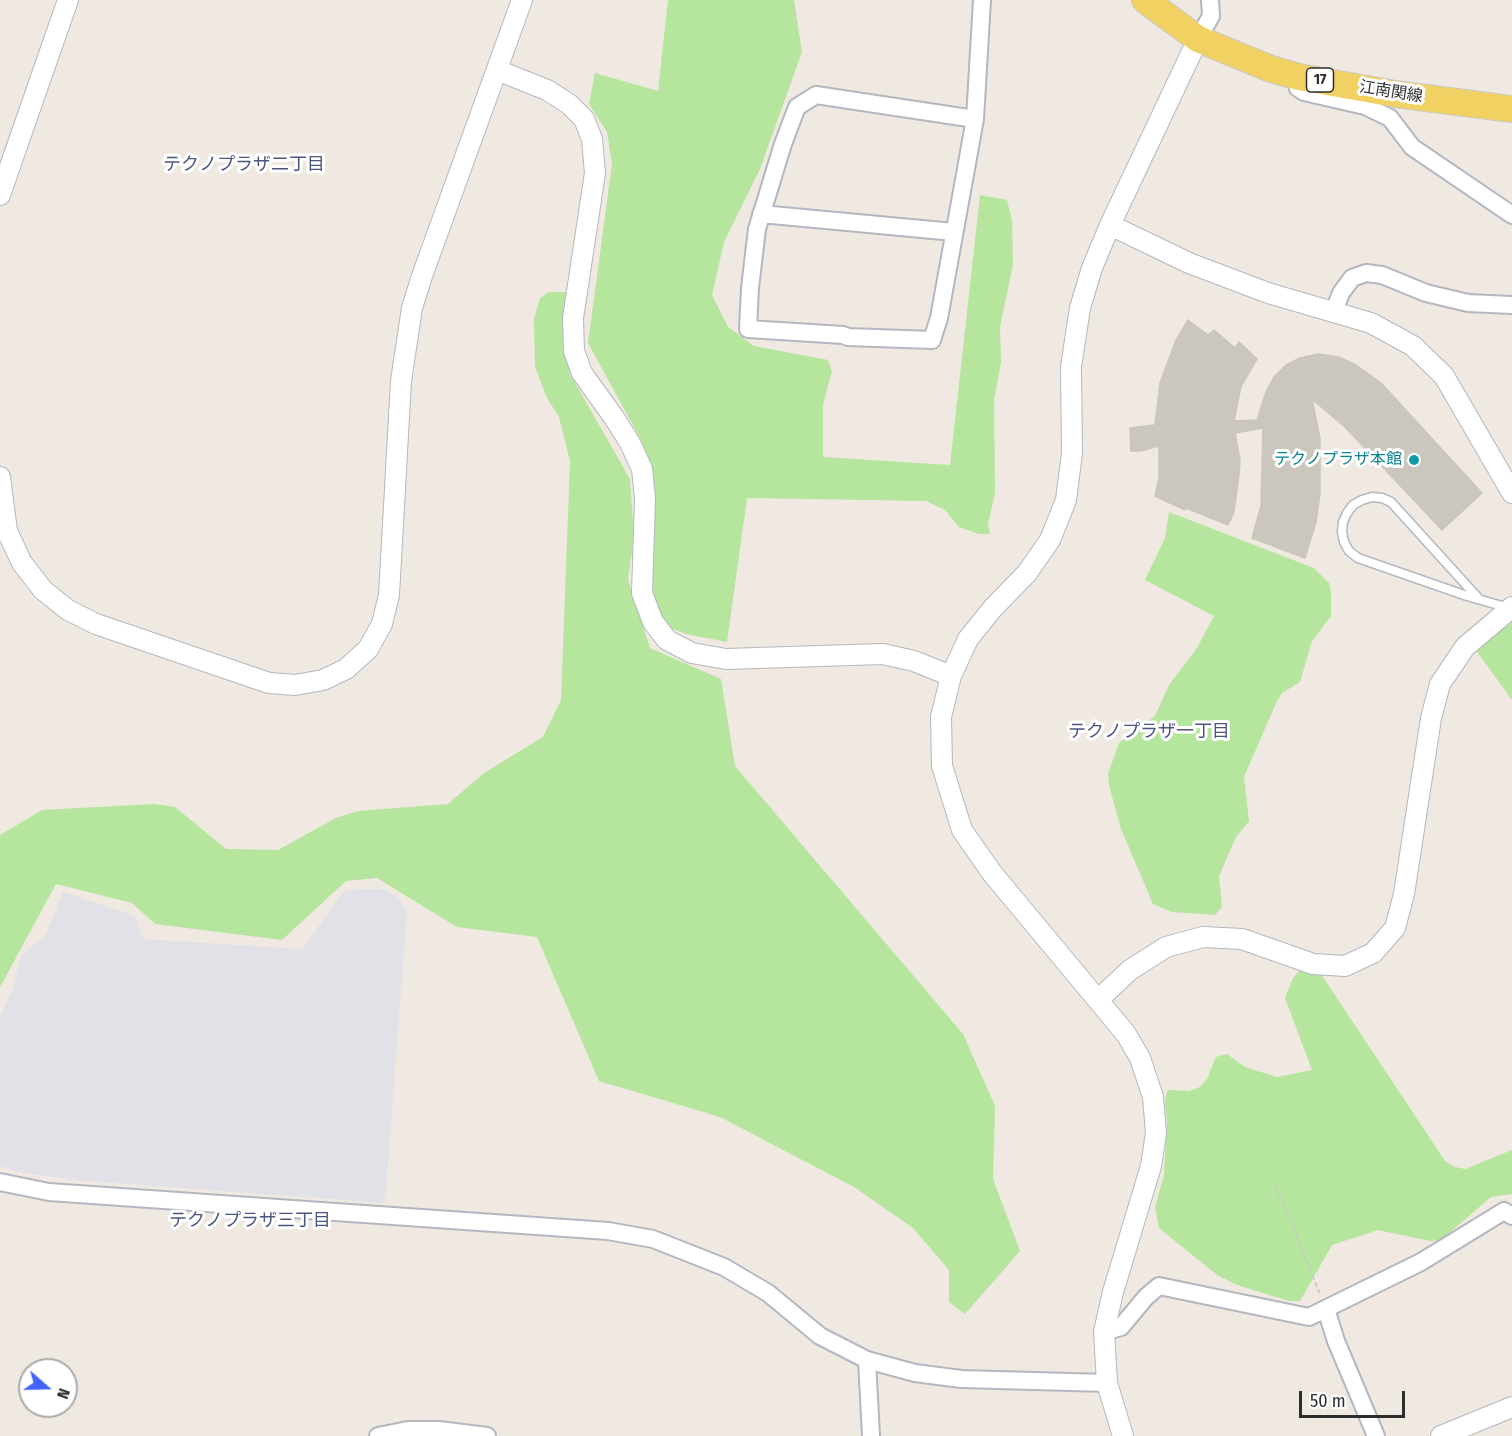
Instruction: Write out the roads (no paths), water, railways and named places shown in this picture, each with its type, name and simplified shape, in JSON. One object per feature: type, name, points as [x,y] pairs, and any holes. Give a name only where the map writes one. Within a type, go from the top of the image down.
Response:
[{"type":"main road","name":"江南関線","points":[[1145,0],[1198,39],[1271,69],[1299,77],[1395,94],[1512,109]]},
{"type":"street","points":[[0,195],[68,0]]},
{"type":"street","points":[[0,477],[7,531],[22,563],[44,590],[68,610],[96,624],[269,683],[295,685],[323,680],[346,669],[368,650],[382,624],[389,595],[401,381],[412,308],[522,0]]},
{"type":"street","points":[[975,119],[816,95],[797,107],[757,229],[748,329],[848,337],[932,339],[939,318],[975,119],[982,0]]},
{"type":"street","points":[[1123,1436],[1107,1383],[1104,1332],[1113,1292],[1151,1166],[1156,1133],[1153,1097],[1140,1058],[1126,1034],[992,873],[962,831],[942,766],[941,717],[951,676],[968,639],[993,608],[1028,573],[1050,540],[1066,500],[1072,453],[1071,366],[1078,319],[1092,267],[1198,39],[1211,16],[1210,0]]},
{"type":"street","points":[[496,70],[547,90],[569,104],[584,119],[592,140],[595,173],[573,318],[574,351],[582,373],[615,419],[642,469],[645,498],[642,593],[652,622],[667,640],[692,653],[726,659],[883,654],[914,661],[951,676]]},
{"type":"street","points":[[1299,77],[1298,88],[1304,92],[1365,106],[1390,118],[1412,147],[1512,215]]},
{"type":"street","points":[[761,214],[954,231]]},
{"type":"street","points":[[1110,225],[1189,263],[1268,293],[1371,323],[1413,346],[1444,376],[1512,493]]},
{"type":"street","points":[[1334,311],[1341,293],[1352,278],[1366,273],[1382,275],[1426,293],[1468,303],[1512,305]]},
{"type":"street","points":[[1098,1000],[1130,970],[1166,947],[1203,937],[1242,939],[1314,964],[1345,966],[1373,953],[1395,928],[1404,894],[1431,718],[1440,684],[1465,647],[1512,608]]},
{"type":"street","points":[[0,1182],[49,1191],[608,1231],[653,1239],[724,1267],[768,1293],[820,1336],[867,1360],[915,1373],[961,1379],[1107,1383]]},
{"type":"street","points":[[1104,1332],[1121,1327],[1146,1297],[1159,1286],[1309,1317],[1421,1262],[1504,1211],[1512,1216]]},
{"type":"street","points":[[1326,1309],[1336,1341],[1376,1436]]},
{"type":"street","points":[[867,1360],[871,1436]]},
{"type":"street","points":[[1441,1436],[1512,1407]]},
{"type":"street","points":[[380,1436],[408,1430],[439,1430],[487,1436]]},
{"type":"lane","points":[[1479,599],[1391,502],[1372,497],[1353,505],[1347,513],[1343,522],[1344,542],[1358,558],[1467,596],[1512,608]]},
{"type":"place","name":"テクノプラザ本館","points":[[1414,460]]},
{"type":"district","name":"テクノプラザ二丁目","points":[[244,165]]},
{"type":"district","name":"テクノプラザ一丁目","points":[[1149,732]]},
{"type":"district","name":"テクノプラザ三丁目","points":[[250,1221]]}]
